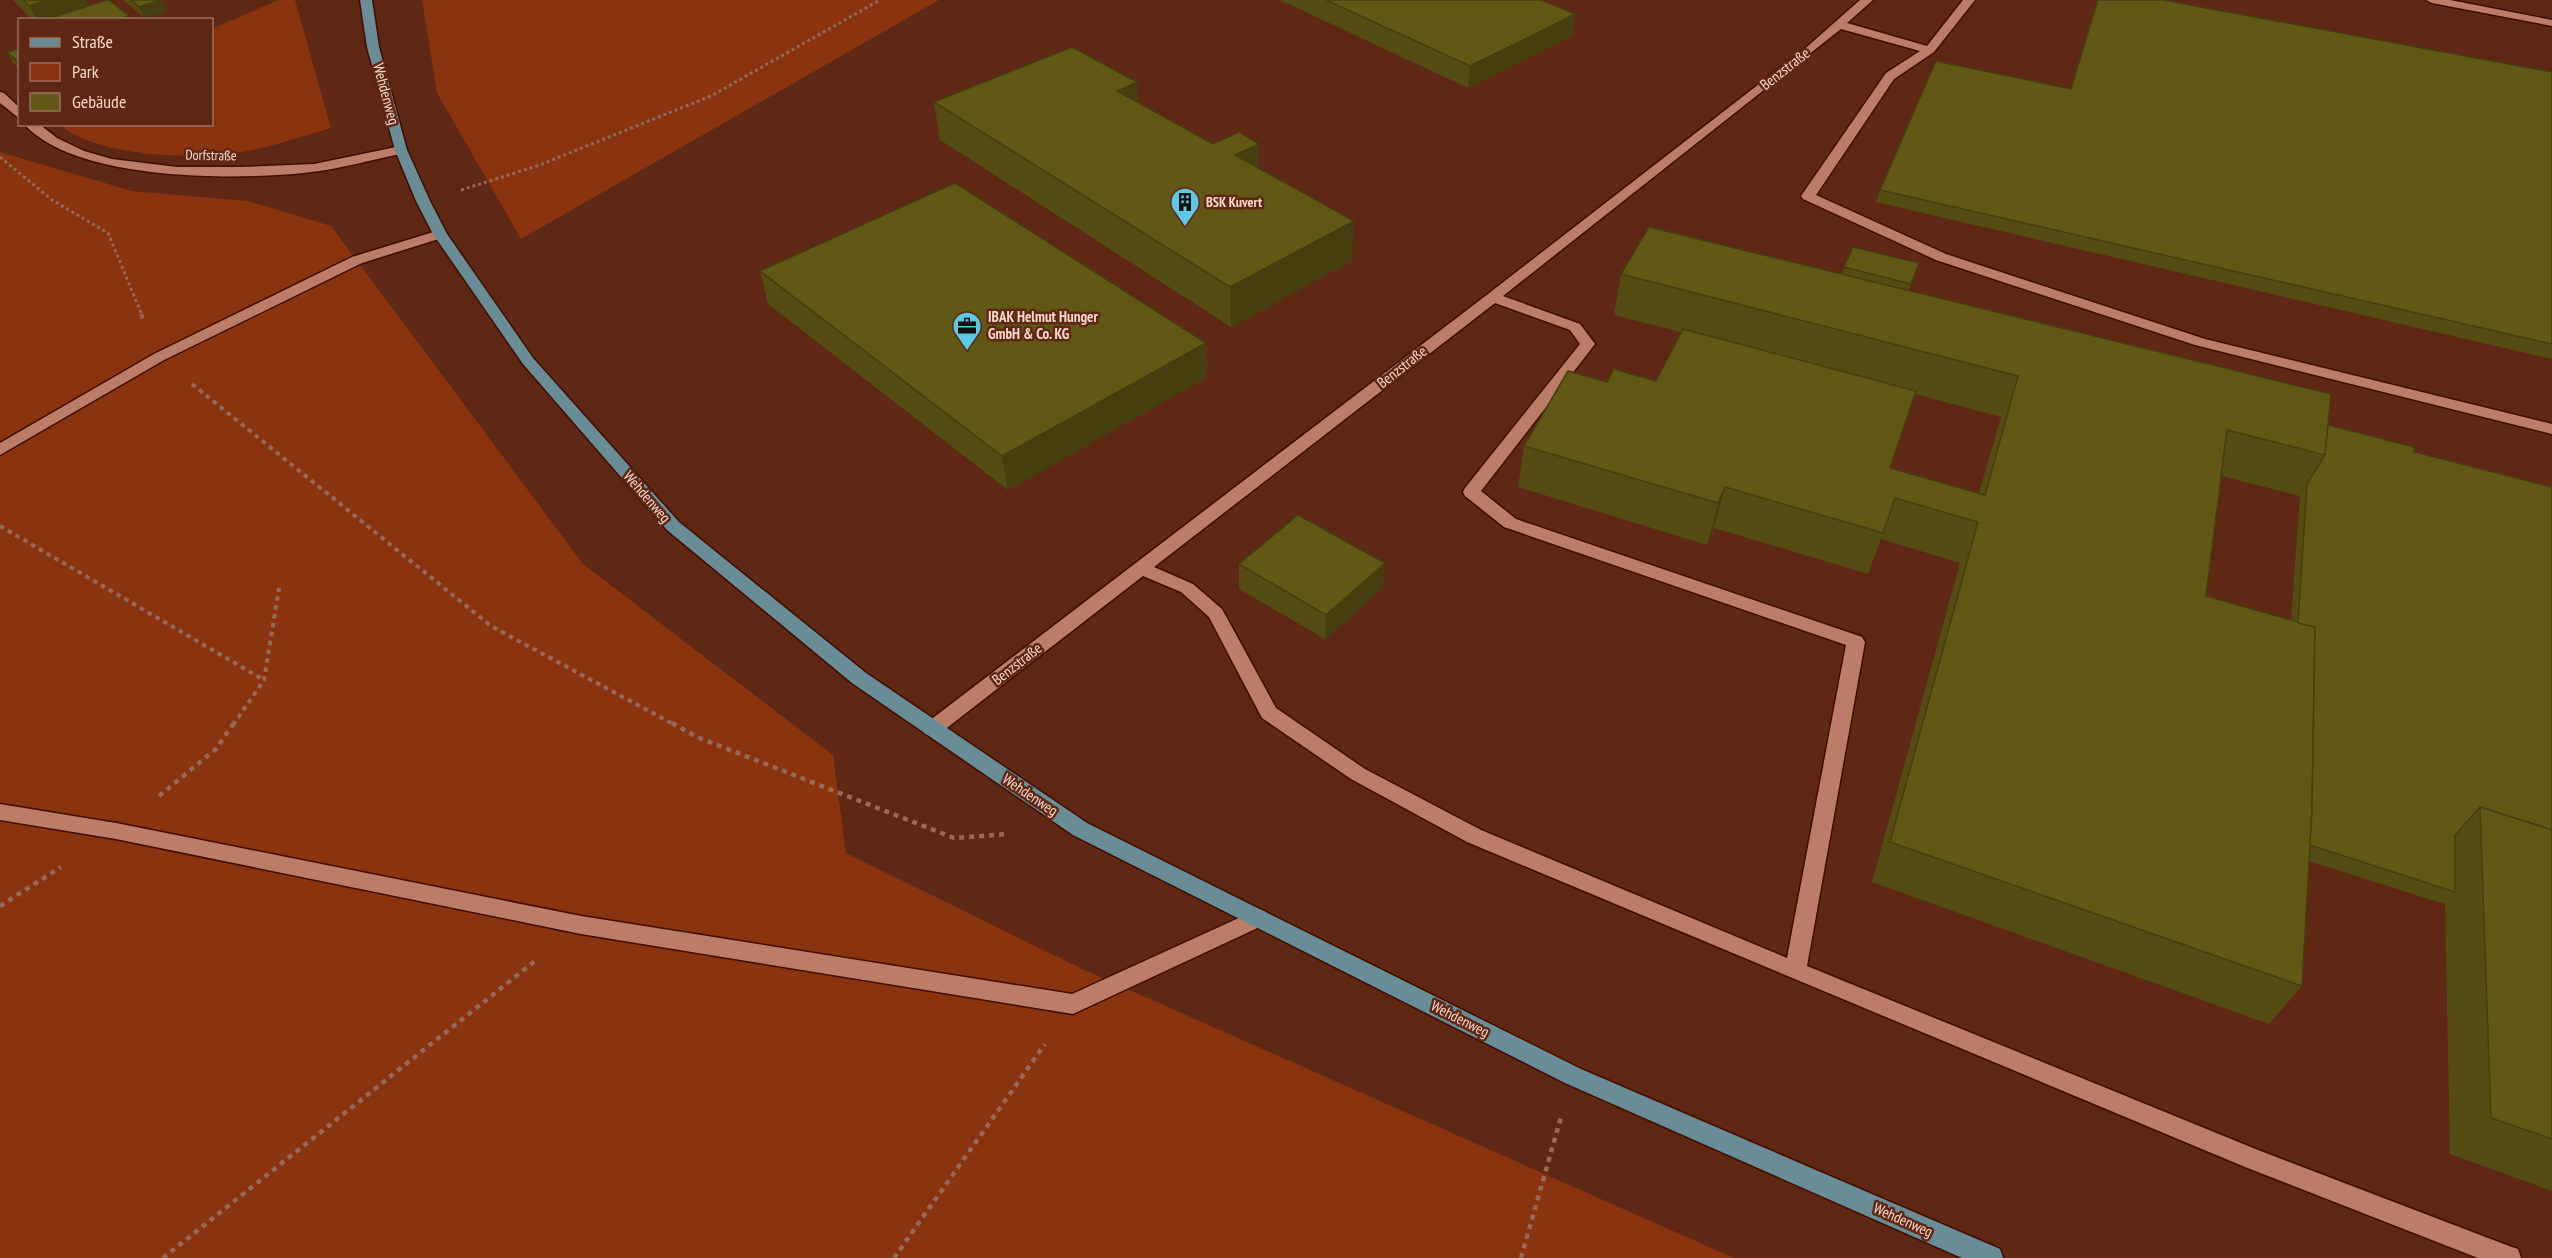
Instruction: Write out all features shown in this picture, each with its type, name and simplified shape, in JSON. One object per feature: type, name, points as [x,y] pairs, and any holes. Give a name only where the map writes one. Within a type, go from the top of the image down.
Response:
[{"type":"main road","name":"Wehdenweg","points":[[366,0],[373,46],[401,150],[423,201],[440,234],[528,361],[673,526],[859,678],[1080,829],[1573,1076],[1991,1258]]},
{"type":"street","name":"Benzstraße","points":[[932,729],[1493,297],[1841,25],[1867,0]]},
{"type":"street","points":[[1969,0],[1930,50],[1890,76],[1808,196],[1941,257],[2200,342],[2552,429]]},
{"type":"street","points":[[2432,0],[2552,22]]},
{"type":"street","points":[[1841,25],[1930,50]]},
{"type":"street","points":[[0,96],[18,113]]},
{"type":"street","name":"Dorfstraße","points":[[32,126],[44,139],[97,159],[152,168],[222,172],[320,167],[401,150]]},
{"type":"street","points":[[0,450],[159,357],[357,260],[440,234]]},
{"type":"street","points":[[1493,297],[1575,327],[1588,344],[1471,492],[1510,523],[1856,642],[1795,970]]},
{"type":"street","points":[[1141,568],[1187,588],[1216,613],[1269,713],[1358,774],[1474,836],[2253,1159],[2509,1258]]},
{"type":"street","points":[[0,812],[116,831],[580,926],[1073,1004],[1259,918]]},
{"type":"path","points":[[423,201],[537,166],[711,96],[880,0]]},
{"type":"path","points":[[0,157],[51,200],[108,233],[159,357],[491,626],[697,737],[954,838],[1080,829]]},
{"type":"path","points":[[0,526],[264,680]]},
{"type":"path","points":[[0,906],[116,831],[216,749],[264,680],[279,588]]},
{"type":"path","points":[[163,1258],[580,926]]},
{"type":"path","points":[[894,1258],[1073,1004]]},
{"type":"path","points":[[1521,1258],[1573,1076]]},
{"type":"green space","points":[[278,0],[295,0],[331,128],[247,151],[226,154],[176,155],[149,154],[99,144],[77,136],[62,126],[213,126],[213,29]]},
{"type":"green space","points":[[422,0],[939,0],[521,239],[437,93]]},
{"type":"green space","points":[[0,152],[132,191],[248,201],[331,226],[583,564],[833,755],[846,853],[1080,968],[1734,1258],[0,1258]]},
{"type":"building","points":[[23,0],[48,0],[29,6]]},
{"type":"building","points":[[107,0],[129,16],[124,18],[50,18]]},
{"type":"building","points":[[131,0],[161,0],[139,7]]},
{"type":"building","points":[[1326,0],[1541,0],[1575,14],[1470,66]]},
{"type":"building","points":[[2098,0],[2163,0],[2552,72],[2552,344],[1880,190],[1936,61],[2071,89]]},
{"type":"building","name":"BSK Kuvert","points":[[1072,47],[1137,82],[1117,91],[1213,144],[1239,132],[1259,144],[1235,155],[1354,221],[1230,287],[934,102]]},
{"type":"building","points":[[18,49],[18,62],[7,52]]},
{"type":"building","points":[[955,183],[1206,343],[1002,456],[760,271]]},
{"type":"building","points":[[1649,227],[2331,394],[2325,455],[2227,430],[2206,596],[2315,627],[2312,811],[2302,986],[1890,842],[1978,522],[1895,498],[1883,533],[1725,487],[1718,503],[1524,446],[1568,371],[1607,382],[1614,369],[1656,381],[1683,329],[1916,391],[1890,468],[1985,495],[2018,376],[1621,274]]},
{"type":"building","points":[[1853,247],[1919,263],[1911,284],[1844,267]]},
{"type":"building","points":[[2328,425],[2414,447],[2414,452],[2552,487],[2552,830],[2480,807],[2455,835],[2455,892],[2310,845],[2315,627],[2298,623],[2307,484],[2325,455]]},
{"type":"building","points":[[1298,515],[1385,563],[1326,615],[1239,564]]},
{"type":"building","points":[[2480,807],[2552,830],[2552,1139],[2491,1118]]},
{"type":"place","name":"BSK Kuvert","points":[[1185,228]]},
{"type":"place","name":"IBAK Helmut Hunger GmbH & Co. KG","points":[[967,352]]}]
